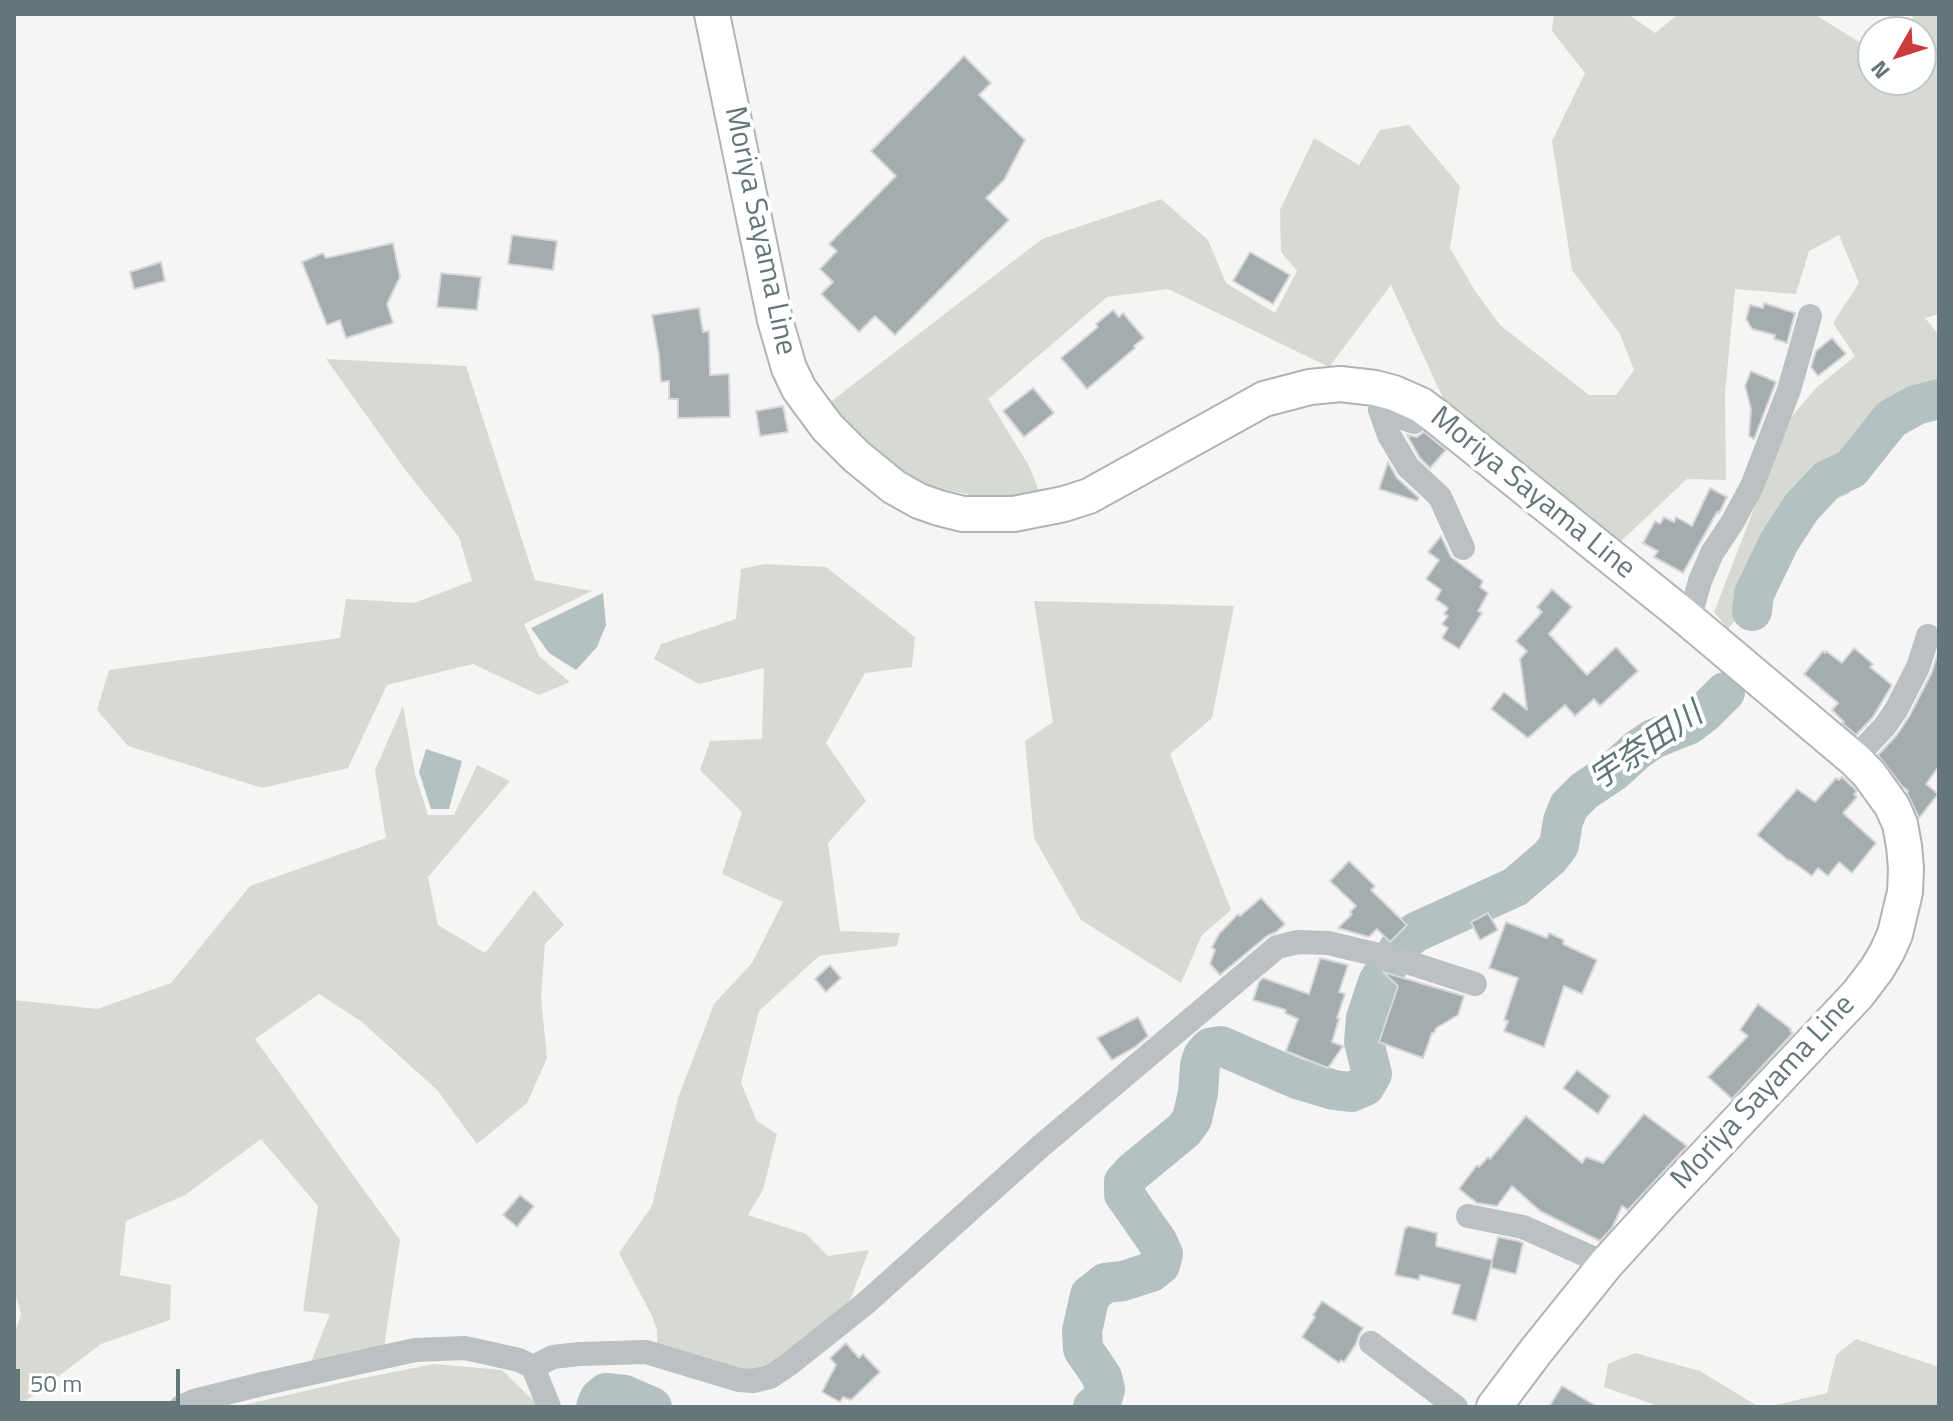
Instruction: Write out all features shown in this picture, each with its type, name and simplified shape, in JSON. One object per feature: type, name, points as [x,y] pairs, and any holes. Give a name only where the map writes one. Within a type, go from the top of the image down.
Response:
[{"type":"main road","name":"Moriya Sayama Line","points":[[712,14],[775,320],[789,368],[799,389],[819,417],[841,441],[894,487],[919,501],[963,514],[1014,514],[1089,496],[1264,399],[1310,387],[1340,384],[1394,393],[1425,408],[1689,620],[1854,759],[1892,806],[1900,824],[1906,868],[1905,892],[1895,934],[1887,952],[1858,994],[1606,1264],[1494,1407]]},
{"type":"street","points":[[1689,620],[1712,553],[1752,486],[1789,390],[1810,316]]},
{"type":"street","points":[[1425,408],[1414,422],[1380,410],[1389,435],[1408,467],[1440,497],[1463,548]]},
{"type":"street","points":[[1854,759],[1896,710],[1918,667],[1928,636]]},
{"type":"street","points":[[533,1367],[553,1357],[646,1352],[739,1380],[770,1377],[866,1303],[1041,1146],[1277,947],[1298,942],[1328,943],[1475,984]]},
{"type":"street","points":[[1468,1216],[1523,1227],[1606,1264]]},
{"type":"street","points":[[1371,1343],[1456,1407]]},
{"type":"street","points":[[181,1407],[262,1384],[415,1350],[465,1348],[519,1360],[533,1367],[549,1407]]},
{"type":"shaded area","points":[[1554,14],[1628,14],[1655,33],[1678,14],[1814,14],[1857,41],[1857,96],[1937,96],[1937,16],[1911,14],[1939,14],[1939,314],[1925,318],[1939,335],[1939,388],[1934,404],[1885,442],[1849,494],[1825,503],[1793,524],[1757,594],[1728,629],[1714,612],[1788,421],[1816,388],[1855,356],[1833,323],[1859,283],[1839,235],[1809,251],[1796,294],[1735,289],[1725,393],[1726,480],[1687,479],[1618,544],[1448,409],[1391,285],[1329,367],[1168,289],[1107,297],[988,399],[1028,464],[1040,493],[991,499],[915,484],[855,437],[829,403],[1042,239],[1161,199],[1208,240],[1226,283],[1275,313],[1297,271],[1281,252],[1280,210],[1314,138],[1359,165],[1380,130],[1409,125],[1460,186],[1450,248],[1475,291],[1500,325],[1589,395],[1616,395],[1634,370],[1620,334],[1572,270],[1552,141],[1585,73],[1552,31]]},
{"type":"shaded area","points":[[326,359],[466,366],[535,580],[592,591],[524,624],[539,656],[570,682],[539,695],[473,664],[387,685],[348,768],[262,788],[128,746],[97,710],[109,670],[340,638],[346,599],[414,603],[472,581],[459,537],[407,472]]},
{"type":"shaded area","points":[[765,564],[826,567],[915,637],[912,667],[865,673],[826,743],[866,801],[828,843],[840,931],[900,933],[897,946],[819,956],[759,1011],[741,1083],[757,1121],[777,1134],[763,1190],[748,1215],[806,1234],[828,1256],[869,1250],[850,1300],[783,1360],[764,1371],[736,1373],[657,1350],[657,1330],[652,1316],[619,1253],[652,1206],[678,1098],[714,1004],[752,963],[783,902],[722,874],[742,812],[700,770],[710,741],[762,739],[764,668],[699,684],[654,659],[661,644],[736,619],[741,569]]},
{"type":"shaded area","points":[[603,593],[606,625],[597,647],[576,670],[549,653],[531,628]]},
{"type":"shaded area","points":[[1034,601],[1234,606],[1212,718],[1170,754],[1231,910],[1202,935],[1181,983],[1081,920],[1034,838],[1025,741],[1053,722]]},
{"type":"shaded area","points":[[403,706],[415,774],[428,815],[454,815],[477,765],[510,781],[428,877],[438,925],[485,953],[534,890],[564,925],[545,944],[541,997],[547,1058],[527,1103],[477,1144],[437,1090],[362,1022],[319,994],[255,1039],[400,1240],[384,1347],[311,1362],[330,1314],[303,1311],[318,1206],[261,1139],[185,1195],[126,1221],[120,1275],[171,1285],[170,1320],[101,1344],[23,1403],[14,1399],[14,1335],[21,1314],[14,1289],[14,1000],[97,1009],[171,983],[250,886],[386,838],[375,770]]},
{"type":"shaded area","points":[[426,749],[462,761],[449,809],[431,809],[419,772]]},
{"type":"shaded area","points":[[1856,1339],[1939,1367],[1939,1407],[1767,1407],[1827,1393],[1836,1355]]},
{"type":"shaded area","points":[[1635,1353],[1700,1371],[1759,1407],[1661,1407],[1604,1387],[1608,1364]]},
{"type":"shaded area","points":[[434,1364],[502,1370],[540,1407],[235,1407],[348,1381]]},
{"type":"building","points":[[964,56],[991,83],[979,95],[1025,140],[1004,180],[986,198],[1009,220],[895,335],[875,316],[859,332],[821,294],[833,282],[820,269],[837,251],[829,244],[896,176],[871,151]]},
{"type":"building","points":[[512,235],[557,241],[553,270],[508,264]]},
{"type":"building","points":[[393,243],[400,277],[387,304],[393,323],[346,338],[340,320],[327,325],[302,262],[323,253],[326,258]]},
{"type":"building","points":[[1250,252],[1290,275],[1273,304],[1233,281]]},
{"type":"building","points":[[161,262],[165,281],[134,289],[130,272]]},
{"type":"building","points":[[441,273],[481,277],[477,310],[437,307]]},
{"type":"building","points":[[1764,303],[1795,313],[1787,343],[1774,339],[1775,335],[1752,329],[1746,319],[1750,305],[1763,308]]},
{"type":"building","points":[[699,308],[703,332],[709,331],[710,375],[729,374],[730,417],[678,418],[678,399],[669,399],[669,381],[661,382],[652,315]]},
{"type":"building","points":[[1113,310],[1119,317],[1123,313],[1144,338],[1087,389],[1061,358]]},
{"type":"building","points":[[1832,338],[1846,354],[1818,376],[1811,367],[1816,351]]},
{"type":"building","points":[[1751,371],[1776,382],[1754,439],[1749,436],[1751,409],[1745,386]]},
{"type":"building","points":[[1033,388],[1054,413],[1024,437],[1003,411]]},
{"type":"building","points":[[783,406],[788,432],[760,436],[756,411]]},
{"type":"building","points":[[1424,432],[1446,450],[1430,468],[1420,458],[1407,435],[1417,437]]},
{"type":"building","points":[[1388,462],[1397,478],[1419,498],[1417,501],[1379,489]]},
{"type":"building","points":[[1710,488],[1727,497],[1683,573],[1654,557],[1658,551],[1643,543],[1655,521],[1660,524],[1664,517],[1674,522],[1676,517],[1692,526]]},
{"type":"building","points":[[1441,536],[1451,557],[1483,581],[1480,587],[1488,593],[1478,611],[1482,613],[1459,649],[1442,638],[1448,628],[1442,624],[1448,616],[1444,614],[1448,608],[1436,599],[1441,590],[1426,579],[1439,560],[1428,552]]},
{"type":"building","points":[[1552,589],[1572,607],[1549,634],[1587,675],[1616,647],[1638,671],[1600,706],[1594,699],[1575,716],[1565,705],[1528,738],[1491,709],[1504,692],[1527,710],[1520,659],[1527,651],[1516,641],[1542,612],[1537,607]]},
{"type":"building","points":[[1854,648],[1873,664],[1870,667],[1892,685],[1873,717],[1856,735],[1832,710],[1838,703],[1804,674],[1823,651],[1842,663]]},
{"type":"building","points":[[1939,651],[1939,766],[1926,784],[1938,794],[1919,818],[1908,791],[1878,755],[1909,717]]},
{"type":"building","points":[[1842,777],[1857,791],[1854,794],[1857,797],[1843,813],[1876,843],[1852,873],[1839,862],[1828,876],[1818,868],[1812,876],[1757,835],[1797,789],[1815,802],[1836,778],[1839,780]]},
{"type":"building","points":[[1349,861],[1375,886],[1371,890],[1407,925],[1390,942],[1377,929],[1369,937],[1338,928],[1356,906],[1330,881]]},
{"type":"building","points":[[1261,898],[1285,924],[1220,975],[1210,964],[1215,950],[1212,947],[1219,934],[1238,914],[1240,916]]},
{"type":"building","points":[[1488,913],[1498,930],[1480,940],[1471,922]]},
{"type":"building","points":[[1506,922],[1547,938],[1549,933],[1564,940],[1563,944],[1597,960],[1582,994],[1564,986],[1544,1047],[1504,1031],[1508,1021],[1504,1020],[1518,978],[1489,968]]},
{"type":"building","points":[[1320,958],[1348,965],[1339,992],[1345,994],[1332,1042],[1343,1046],[1328,1068],[1286,1051],[1298,1019],[1285,1013],[1286,1010],[1253,1000],[1263,978],[1309,994]]},
{"type":"building","points":[[830,965],[841,978],[826,992],[815,979]]},
{"type":"building","points":[[1383,972],[1464,996],[1458,1015],[1432,1033],[1423,1058],[1379,1042],[1398,986]]},
{"type":"building","points":[[1758,1004],[1793,1033],[1732,1099],[1708,1077],[1748,1036],[1740,1030]]},
{"type":"building","points":[[1138,1017],[1148,1036],[1112,1060],[1097,1038]]},
{"type":"building","points":[[1577,1070],[1610,1096],[1598,1114],[1563,1088]]},
{"type":"building","points":[[1644,1114],[1687,1146],[1628,1210],[1622,1206],[1612,1228],[1600,1241],[1540,1211],[1512,1186],[1497,1206],[1477,1203],[1459,1189],[1477,1165],[1479,1167],[1488,1157],[1490,1159],[1526,1116],[1582,1163],[1586,1157],[1603,1163]]},
{"type":"building","points":[[520,1195],[534,1206],[517,1227],[503,1215]]},
{"type":"building","points":[[1408,1226],[1437,1233],[1436,1246],[1492,1260],[1498,1237],[1523,1243],[1516,1274],[1491,1268],[1492,1262],[1476,1321],[1452,1314],[1460,1285],[1420,1275],[1419,1280],[1395,1275]]},
{"type":"building","points":[[1322,1301],[1363,1328],[1344,1362],[1341,1360],[1339,1363],[1302,1337]]},
{"type":"building","points":[[846,1343],[859,1358],[863,1354],[880,1372],[851,1400],[843,1397],[840,1402],[822,1392],[836,1365],[830,1358]]},
{"type":"building","points":[[1562,1386],[1598,1407],[1549,1407]]},
{"type":"waterway","name":"宇奈田川","points":[[1752,611],[1754,594],[1779,542],[1801,508],[1827,480],[1851,469],[1891,419],[1916,405],[1939,399]]},
{"type":"waterway","name":"宇奈田川","points":[[1093,1407],[1102,1400],[1105,1389],[1102,1377],[1083,1349],[1082,1331],[1090,1295],[1105,1283],[1151,1272],[1160,1265],[1163,1254],[1124,1194],[1124,1182],[1184,1130],[1192,1119],[1200,1065],[1210,1048],[1221,1046],[1297,1079],[1334,1090],[1351,1092],[1365,1086],[1372,1074],[1364,1042],[1366,1018],[1378,982],[1403,942],[1416,932],[1515,887],[1550,857],[1559,845],[1569,806],[1584,791],[1653,739],[1688,725],[1725,692]]},
{"type":"waterway","name":"宇奈田川","points":[[596,1407],[606,1393],[624,1395],[652,1407]]}]
